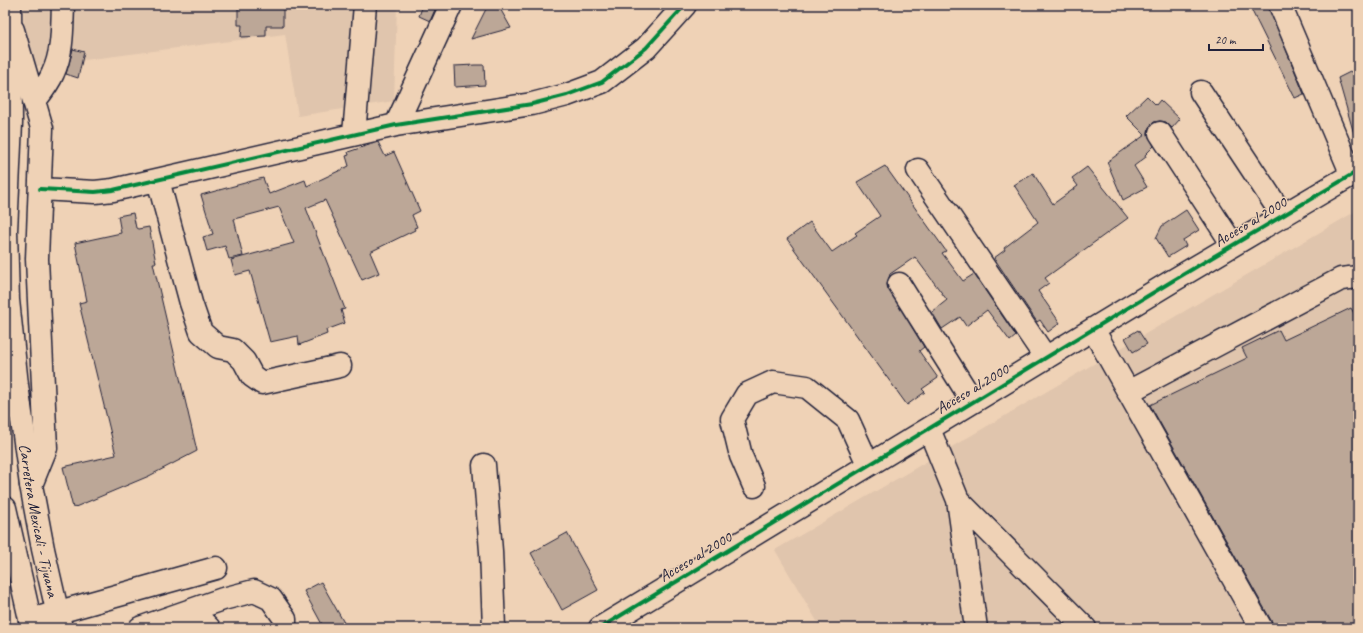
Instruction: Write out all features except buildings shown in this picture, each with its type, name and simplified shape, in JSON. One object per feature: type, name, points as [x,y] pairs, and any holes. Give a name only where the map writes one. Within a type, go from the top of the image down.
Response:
[{"type":"main road","points":[[34,102],[53,75],[58,61],[61,42],[63,5]]},
{"type":"main road","points":[[354,134],[365,5]]},
{"type":"main road","points":[[396,125],[451,5]]},
{"type":"main road","points":[[40,189],[95,192],[113,190],[396,125],[532,104],[567,95],[602,82],[646,48],[685,5]]},
{"type":"main road","points":[[1280,5],[1355,173]]},
{"type":"main road","points":[[9,18],[42,128],[38,212],[37,303],[46,448],[31,485]]},
{"type":"main road","name":"Carretera Mexicali - Tijuana","points":[[9,18],[11,123],[7,172],[6,257],[12,408],[31,485],[43,550],[60,620]]},
{"type":"main road","points":[[1201,92],[1283,216]]},
{"type":"main road","points":[[1160,133],[1233,245]]},
{"type":"main road","points":[[918,170],[1046,358]]},
{"type":"main road","name":"Acceso al 2000","points":[[600,628],[868,464],[1355,173]]},
{"type":"main road","points":[[158,180],[191,303],[201,332],[218,347],[233,350],[244,361],[252,376],[262,383],[340,366]]},
{"type":"main road","points":[[1128,392],[1341,279],[1358,278]]},
{"type":"main road","points":[[899,284],[973,402]]},
{"type":"main road","points":[[1093,329],[1261,628]]},
{"type":"main road","points":[[754,486],[741,456],[732,419],[747,394],[773,382],[807,387],[848,420],[868,464]]},
{"type":"main road","points":[[928,429],[958,500],[976,628]]},
{"type":"main road","points":[[484,465],[491,551],[494,628]]},
{"type":"main road","points":[[958,500],[1085,628]]},
{"type":"main road","name":"Carretera Mexicali - Tijuana","points":[[5,520],[31,624]]},
{"type":"main road","points":[[31,624],[60,620],[216,568]]},
{"type":"main road","points":[[140,628],[182,615],[223,599],[254,591],[272,599],[285,619],[285,628]]},
{"type":"main road","points":[[182,615],[199,618],[209,628]]},
{"type":"shaded area","points":[[24,5],[397,5],[394,101],[298,116],[285,34],[23,68]]},
{"type":"shaded area","points":[[1358,210],[1358,628],[821,628],[775,550]]},
{"type":"cycle path","points":[[40,189],[95,192],[113,190],[396,125],[532,104],[567,95],[602,82],[646,48],[685,5]]},
{"type":"cycle path","points":[[600,628],[1174,280],[1358,171]]}]
